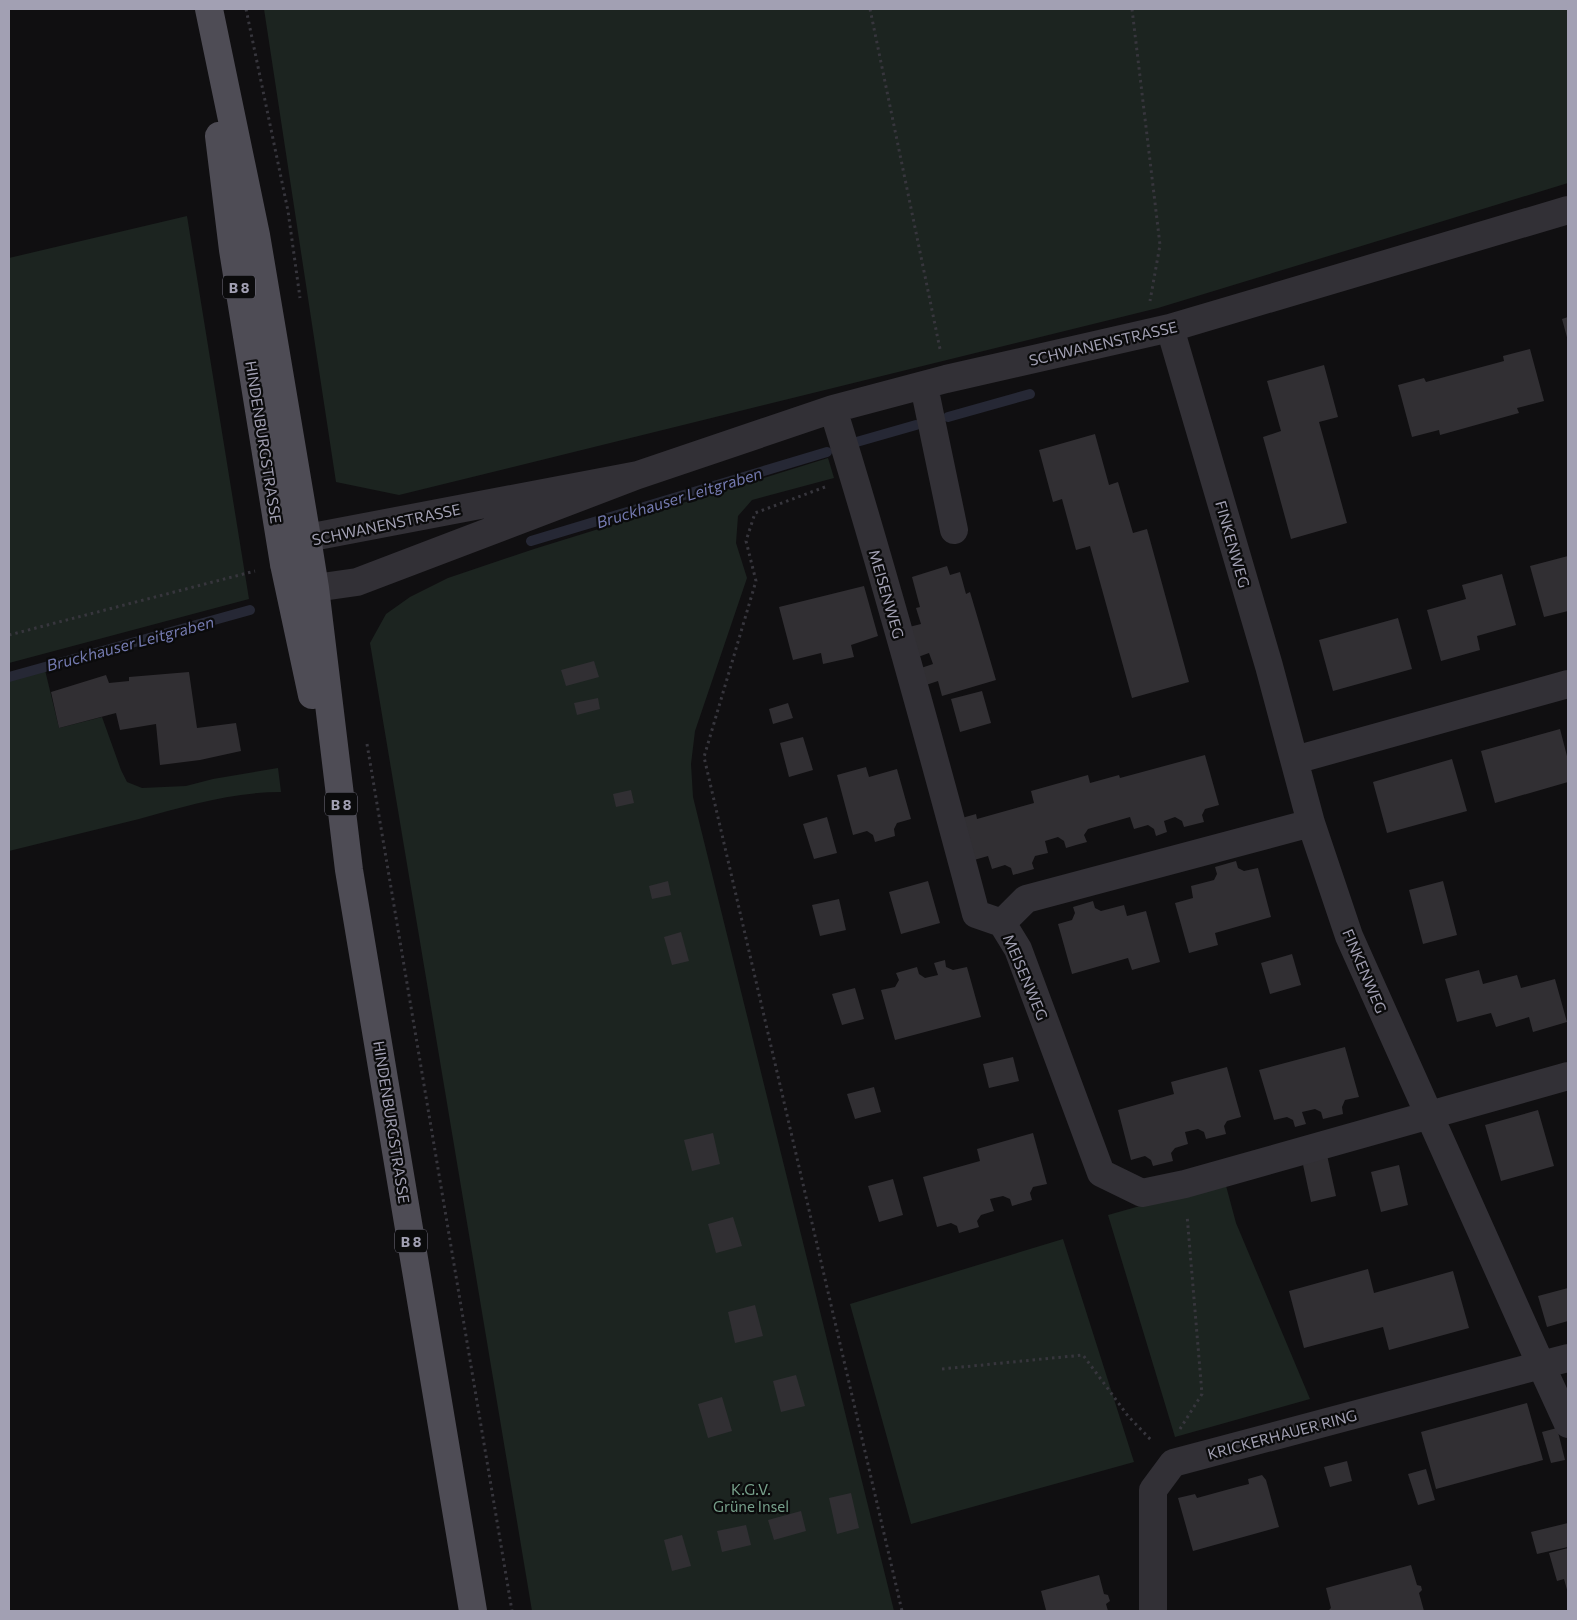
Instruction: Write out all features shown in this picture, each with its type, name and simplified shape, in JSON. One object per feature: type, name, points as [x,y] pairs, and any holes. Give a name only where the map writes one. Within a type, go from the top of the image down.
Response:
[{"type":"main road","name":"HINDENBURGSTRASSE","points":[[204,9],[233,250],[284,564],[349,870],[473,1611]]},
{"type":"main road","name":"HINDENBURGSTRASSE","points":[[209,9],[256,235],[307,538],[315,588],[349,870]]},
{"type":"street","name":"SCHWANENSTRASSE","points":[[315,588],[357,582],[638,474],[833,409],[1170,328],[1568,210]]},
{"type":"street","name":"FINKENWEG","points":[[1170,328],[1295,760],[1311,823],[1349,936],[1428,1116],[1568,1424]]},
{"type":"street","points":[[935,383],[954,530]]},
{"type":"street","name":"MEISENWEG","points":[[833,409],[943,788],[976,914],[1002,923],[1018,949],[1101,1173],[1142,1194],[1185,1184],[1428,1116]]},
{"type":"street","name":"SCHWANENSTRASSE","points":[[284,564],[307,538],[638,474]]},
{"type":"street","points":[[284,564],[315,588]]},
{"type":"street","points":[[1295,760],[1568,684]]},
{"type":"street","points":[[1002,923],[1026,899],[1311,823]]},
{"type":"street","points":[[1428,1116],[1568,1076]]},
{"type":"street","points":[[1541,1365],[1568,1358]]},
{"type":"street","name":"KRICKERHAUER RING","points":[[1173,1463],[1541,1365]]},
{"type":"street","points":[[1152,1611],[1153,1490],[1173,1463]]},
{"type":"path","points":[[246,9],[288,211],[300,299]]},
{"type":"path","points":[[870,9],[935,383]]},
{"type":"path","points":[[1132,9],[1160,245],[1149,304],[1170,328]]},
{"type":"path","points":[[854,477],[755,512],[746,541],[756,581],[704,757],[902,1611]]},
{"type":"path","points":[[9,635],[284,564]]},
{"type":"path","points":[[367,741],[512,1611]]},
{"type":"path","points":[[1173,1463],[1179,1431],[1202,1394],[1185,1184]]},
{"type":"path","points":[[942,1369],[1083,1355],[1128,1416],[1173,1463]]},
{"type":"green space","points":[[264,9],[1568,9],[1568,183],[1158,308],[399,495],[336,482]]},
{"type":"green space","points":[[187,216],[249,599],[9,663],[9,258]]},
{"type":"green space","name":"K.G.V. Grüne Insel","points":[[828,458],[834,478],[752,500],[738,516],[736,543],[747,578],[695,731],[691,764],[693,797],[894,1611],[532,1611],[370,643],[386,614],[410,597],[448,578],[534,549]]},
{"type":"green space","points":[[45,670],[59,728],[102,717],[127,782],[142,788],[186,786],[213,779],[278,768],[281,792],[227,797],[9,851],[9,680]]},
{"type":"green space","points":[[1225,1182],[1236,1223],[1310,1399],[1175,1437],[1108,1215]]},
{"type":"green space","points":[[1063,1239],[1134,1462],[911,1524],[850,1304]]},
{"type":"building","points":[[1568,317],[1568,341],[1562,319]]},
{"type":"building","points":[[1530,349],[1544,401],[1517,408],[1519,413],[1440,435],[1439,430],[1412,437],[1398,385],[1424,378],[1426,382],[1504,361],[1503,356]]},
{"type":"building","points":[[1324,365],[1338,417],[1319,422],[1347,523],[1291,539],[1263,437],[1281,431],[1267,381]]},
{"type":"building","points":[[1095,434],[1109,485],[1118,482],[1133,533],[1147,529],[1189,682],[1132,698],[1090,546],[1076,550],[1062,499],[1053,502],[1039,450]]},
{"type":"building","points":[[1568,556],[1568,611],[1544,617],[1530,566]]},
{"type":"building","points":[[947,566],[950,575],[960,572],[966,594],[970,592],[996,680],[942,696],[938,681],[926,685],[921,668],[933,664],[929,653],[918,657],[909,627],[921,624],[916,608],[920,607],[912,577]]},
{"type":"building","points":[[1502,574],[1516,625],[1477,636],[1480,650],[1441,661],[1427,610],[1466,599],[1462,585]]},
{"type":"building","points":[[864,586],[878,636],[851,645],[854,657],[823,664],[821,653],[793,660],[779,607]]},
{"type":"building","points":[[1398,618],[1412,669],[1333,691],[1319,640]]},
{"type":"building","points":[[594,661],[599,677],[566,686],[561,670]]},
{"type":"building","points":[[189,672],[197,728],[236,723],[241,751],[200,760],[160,765],[156,724],[120,730],[116,713],[59,728],[51,692],[106,675],[109,683],[129,681],[129,677]]},
{"type":"building","points":[[982,691],[991,723],[960,732],[951,699]]},
{"type":"building","points":[[598,698],[600,709],[577,715],[574,703]]},
{"type":"building","points":[[788,703],[793,718],[773,724],[769,709]]},
{"type":"building","points":[[1560,729],[1568,760],[1568,782],[1495,803],[1481,751]]},
{"type":"building","points":[[803,737],[813,770],[789,777],[780,743]]},
{"type":"building","points":[[1205,755],[1219,805],[1205,809],[1202,815],[1204,822],[1184,827],[1182,821],[1175,817],[1164,821],[1167,832],[1156,836],[1154,829],[1148,825],[1134,829],[1130,817],[1088,829],[1084,835],[1087,842],[1066,848],[1064,841],[1058,837],[1045,841],[1048,853],[1035,856],[1032,863],[1034,869],[1013,875],[1011,868],[1005,865],[992,869],[988,856],[974,860],[962,818],[976,814],[977,819],[1034,803],[1031,791],[1088,775],[1090,783],[1119,775],[1120,778]]},
{"type":"building","points":[[1452,759],[1467,811],[1387,833],[1373,782]]},
{"type":"building","points":[[866,767],[869,777],[897,769],[911,819],[897,823],[894,829],[895,836],[875,842],[873,835],[867,831],[853,835],[837,775]]},
{"type":"building","points":[[631,790],[634,803],[616,807],[613,794]]},
{"type":"building","points":[[827,817],[837,853],[814,859],[803,824]]},
{"type":"building","points":[[1236,861],[1238,868],[1244,871],[1258,868],[1271,917],[1215,933],[1218,945],[1189,953],[1175,903],[1193,898],[1191,886],[1214,880],[1217,874],[1215,867]]},
{"type":"building","points":[[668,881],[671,895],[652,899],[649,886]]},
{"type":"building","points":[[928,881],[940,923],[901,934],[889,892]]},
{"type":"building","points":[[1443,881],[1457,935],[1423,944],[1409,890]]},
{"type":"building","points":[[839,899],[846,930],[820,936],[812,905]]},
{"type":"building","points":[[1093,901],[1095,908],[1101,911],[1124,905],[1127,916],[1146,911],[1160,962],[1132,970],[1128,958],[1072,974],[1058,924],[1072,920],[1075,913],[1073,907]]},
{"type":"building","points":[[681,932],[689,961],[672,965],[664,937]]},
{"type":"building","points":[[1292,954],[1301,985],[1270,994],[1261,963]]},
{"type":"building","points":[[945,960],[946,967],[953,970],[967,967],[981,1017],[895,1040],[881,990],[895,987],[899,980],[896,973],[917,967],[919,974],[925,978],[938,975],[934,963]]},
{"type":"building","points":[[1479,970],[1483,984],[1517,975],[1521,988],[1555,979],[1567,1022],[1533,1032],[1529,1017],[1496,1027],[1491,1013],[1457,1022],[1445,979]]},
{"type":"building","points":[[855,988],[864,1019],[842,1025],[832,994]]},
{"type":"building","points":[[1345,1047],[1359,1097],[1345,1100],[1342,1107],[1343,1114],[1323,1119],[1321,1112],[1315,1109],[1302,1112],[1306,1124],[1295,1127],[1293,1120],[1287,1117],[1274,1120],[1259,1070]]},
{"type":"building","points":[[1013,1057],[1019,1081],[989,1088],[983,1064]]},
{"type":"building","points":[[1227,1067],[1241,1117],[1227,1121],[1224,1126],[1226,1134],[1206,1139],[1204,1132],[1198,1129],[1185,1132],[1188,1144],[1175,1148],[1171,1153],[1173,1161],[1153,1166],[1151,1160],[1145,1156],[1131,1160],[1118,1110],[1174,1094],[1171,1082]]},
{"type":"building","points":[[874,1087],[881,1112],[855,1119],[847,1094]]},
{"type":"building","points":[[1538,1110],[1554,1166],[1501,1181],[1485,1125]]},
{"type":"building","points":[[713,1133],[720,1164],[692,1171],[684,1140]]},
{"type":"building","points":[[1033,1133],[1047,1184],[1033,1187],[1030,1193],[1032,1200],[1012,1206],[1010,1199],[1003,1196],[990,1199],[994,1211],[981,1215],[977,1221],[979,1227],[959,1233],[957,1226],[951,1223],[937,1227],[923,1177],[980,1161],[977,1149]]},
{"type":"building","points":[[1327,1155],[1336,1196],[1311,1202],[1302,1160]]},
{"type":"building","points":[[1399,1165],[1408,1205],[1381,1212],[1371,1172]]},
{"type":"building","points":[[893,1179],[903,1215],[879,1222],[868,1186]]},
{"type":"building","points":[[733,1217],[742,1246],[716,1253],[708,1224]]},
{"type":"building","points":[[1368,1269],[1374,1293],[1453,1271],[1469,1328],[1389,1350],[1383,1327],[1304,1348],[1289,1291]]},
{"type":"building","points":[[1568,1288],[1568,1321],[1547,1327],[1538,1296]]},
{"type":"building","points":[[755,1305],[763,1336],[735,1343],[728,1312]]},
{"type":"building","points":[[796,1375],[805,1406],[781,1412],[773,1381]]},
{"type":"building","points":[[722,1397],[732,1431],[708,1438],[698,1404]]},
{"type":"building","points":[[1527,1403],[1543,1460],[1436,1489],[1421,1432]]},
{"type":"building","points":[[1557,1428],[1565,1460],[1551,1463],[1542,1432]]},
{"type":"building","points":[[1347,1461],[1352,1481],[1330,1487],[1324,1467]]},
{"type":"building","points":[[1426,1469],[1435,1500],[1418,1505],[1408,1474]]},
{"type":"building","points":[[1262,1475],[1266,1480],[1279,1527],[1193,1551],[1178,1498],[1195,1494],[1197,1498],[1249,1484],[1248,1479]]},
{"type":"building","points":[[851,1493],[859,1528],[837,1534],[829,1498]]},
{"type":"building","points":[[801,1511],[806,1531],[774,1540],[768,1520]]},
{"type":"building","points":[[1568,1523],[1568,1547],[1537,1554],[1531,1532]]},
{"type":"building","points":[[746,1525],[751,1545],[722,1552],[717,1531]]},
{"type":"building","points":[[682,1535],[691,1566],[672,1571],[664,1540]]},
{"type":"building","points":[[1568,1548],[1568,1593],[1564,1579],[1557,1581],[1549,1553]]},
{"type":"building","points":[[1411,1565],[1417,1585],[1421,1586],[1422,1590],[1419,1593],[1424,1611],[1328,1611],[1331,1608],[1326,1588]]},
{"type":"building","points":[[1099,1575],[1104,1594],[1108,1595],[1110,1601],[1106,1604],[1108,1611],[1045,1611],[1041,1591]]},
{"type":"waterway","name":"Bruckhauser Leitgraben","points":[[948,417],[1030,394]]},
{"type":"waterway","name":"Bruckhauser Leitgraben","points":[[853,443],[916,425]]},
{"type":"waterway","name":"Bruckhauser Leitgraben","points":[[531,541],[827,452]]},
{"type":"waterway","name":"Bruckhauser Leitgraben","points":[[9,677],[250,610]]}]
